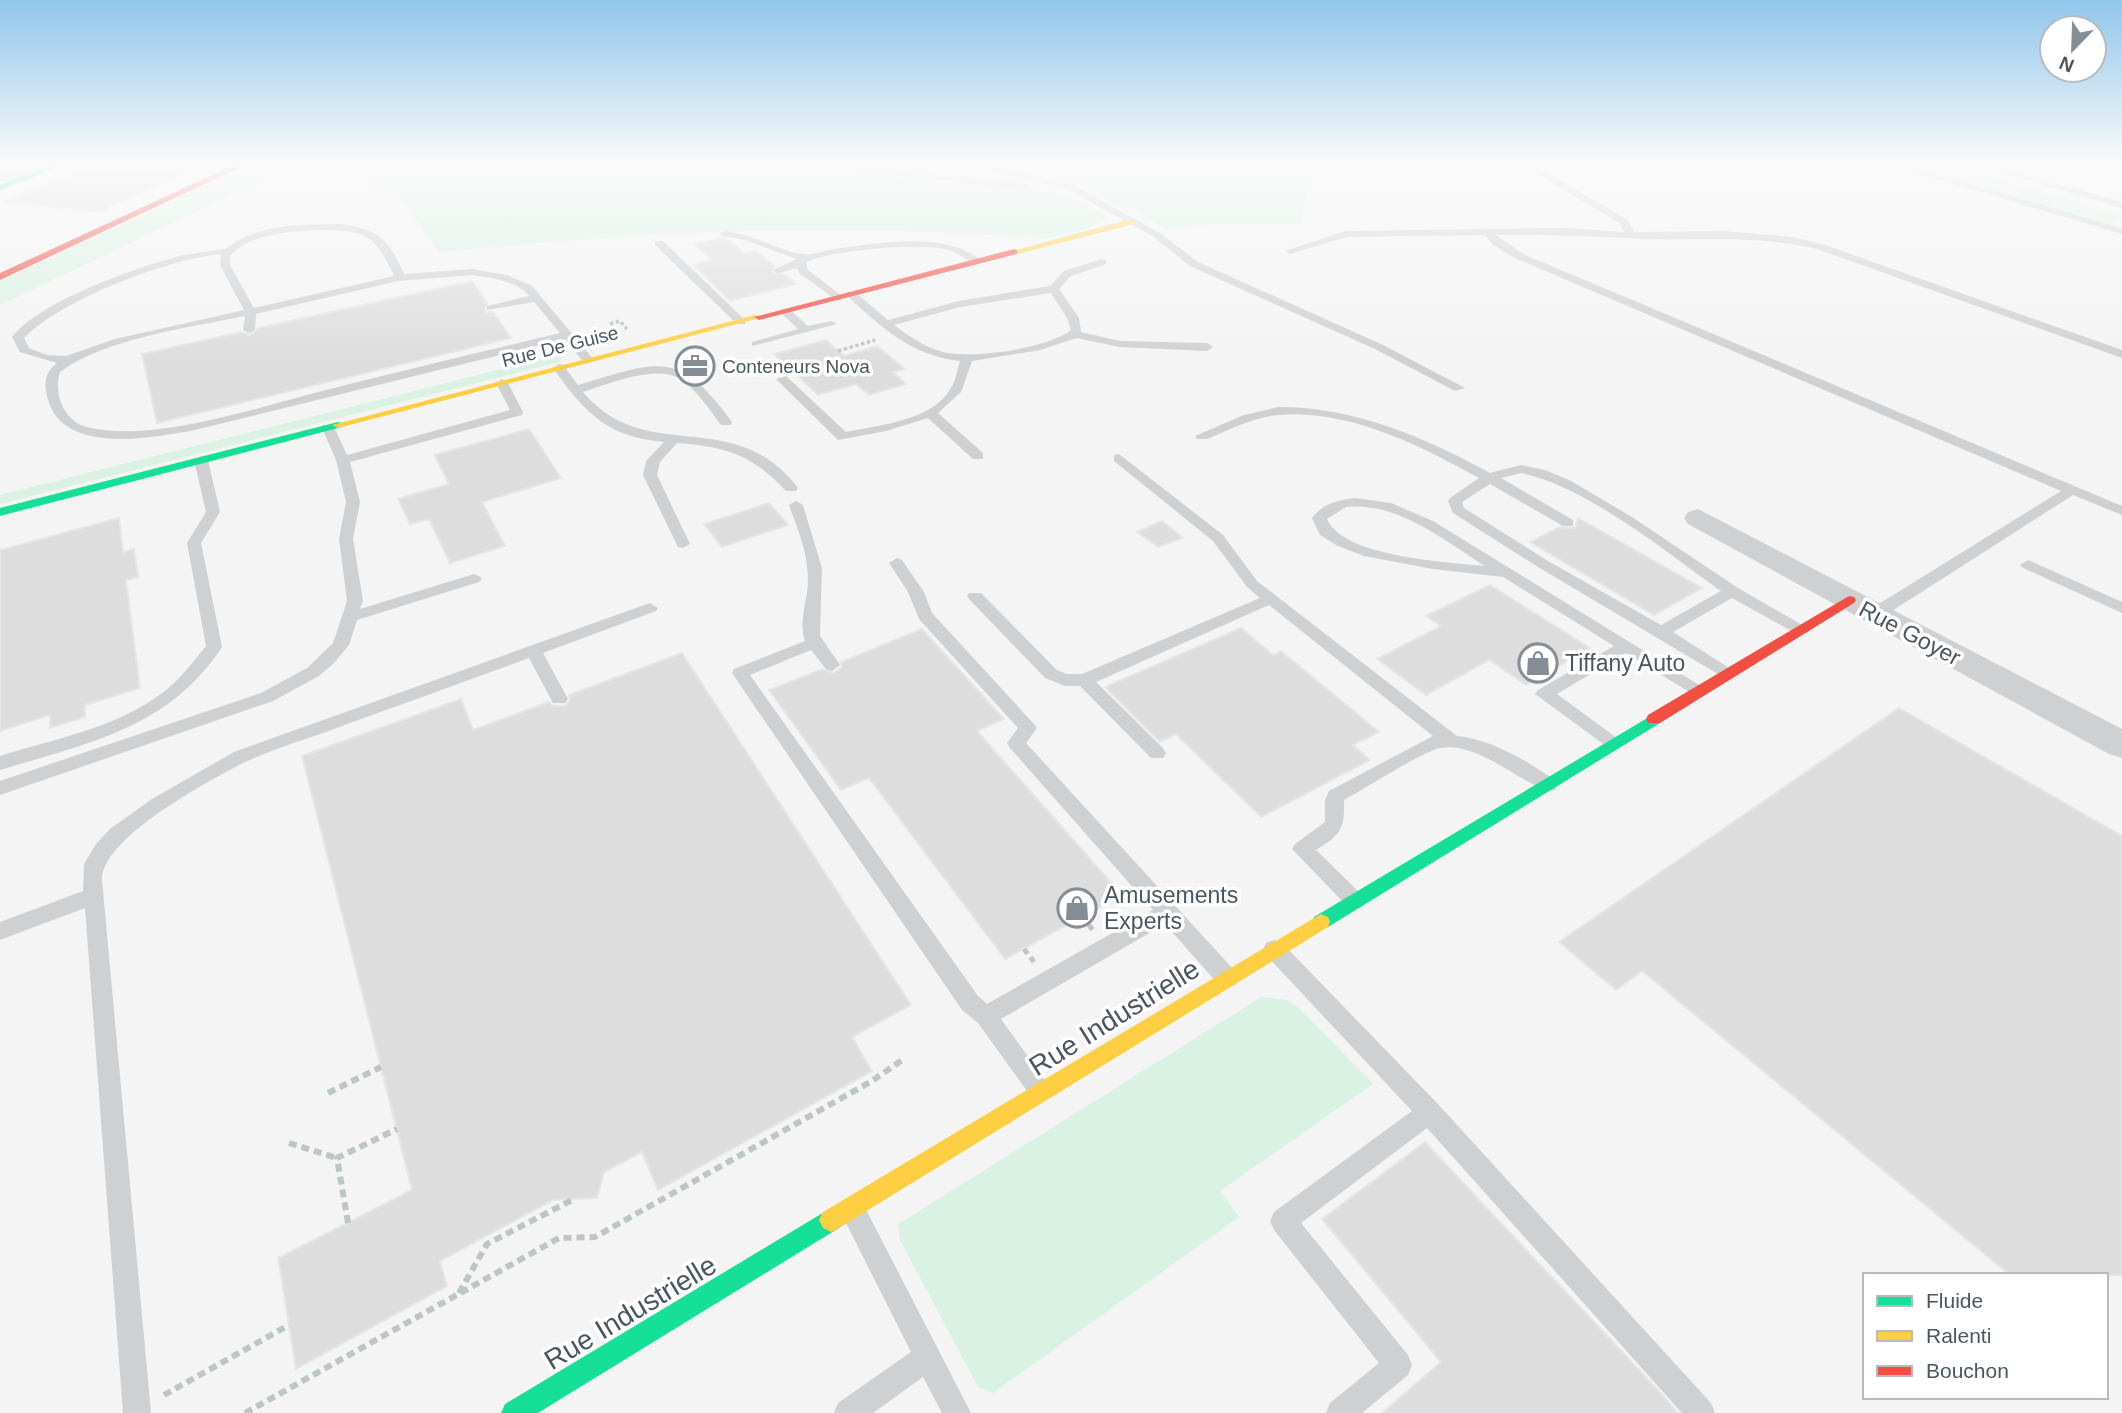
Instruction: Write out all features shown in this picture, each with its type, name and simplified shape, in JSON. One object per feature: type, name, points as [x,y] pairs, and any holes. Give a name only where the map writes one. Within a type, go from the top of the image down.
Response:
[{"type":"street","points":[[0,277],[99,231]]},
{"type":"street","name":"Rue De Guise","points":[[0,512],[1097,231]]},
{"type":"street","name":"Rue Goyer","points":[[1698,518],[2122,745]]},
{"type":"street","name":"Rue Industrielle","points":[[514,1413],[1801,629],[1862,607]]},
{"type":"lane","points":[[278,231],[228,251],[196,254],[139,272],[30,324],[18,337],[24,350],[45,358],[66,360],[110,344],[401,279],[449,273],[493,273],[516,280],[536,298],[589,361]]},
{"type":"lane","points":[[364,231],[382,242],[401,279]]},
{"type":"lane","points":[[1149,231],[1202,268],[1380,347],[1459,388]]},
{"type":"lane","points":[[1290,251],[1346,234],[1530,231]]},
{"type":"lane","points":[[1579,231],[1630,235],[1712,234],[1804,242],[2122,354]]},
{"type":"lane","points":[[1628,231],[1630,235]]},
{"type":"lane","points":[[1488,232],[1497,243],[1519,256],[2122,511]]},
{"type":"lane","points":[[725,234],[756,238],[803,261]]},
{"type":"lane","points":[[659,243],[697,274],[741,322]]},
{"type":"lane","points":[[778,270],[827,252],[928,245],[958,250],[978,262]]},
{"type":"lane","points":[[228,251],[225,265],[251,312],[249,330]]},
{"type":"lane","points":[[765,258],[784,253]]},
{"type":"lane","points":[[803,261],[803,271],[845,296],[927,353],[966,360],[988,358],[1074,334],[1121,344],[1207,346]]},
{"type":"lane","points":[[887,324],[959,304],[1054,289],[1065,275],[1102,262]]},
{"type":"lane","points":[[1054,289],[1073,318],[1077,330],[1074,334]]},
{"type":"lane","points":[[491,309],[536,298]]},
{"type":"lane","points":[[785,311],[806,330]]},
{"type":"lane","points":[[756,344],[831,324]]},
{"type":"lane","points":[[66,360],[52,376],[61,418],[76,427],[95,432],[136,434],[187,427],[567,335]]},
{"type":"lane","points":[[782,379],[843,436],[930,413],[954,395],[966,360]]},
{"type":"lane","points":[[559,368],[596,413],[617,427],[649,437],[740,449],[772,468],[791,488]]},
{"type":"lane","points":[[575,390],[646,371],[666,370],[683,375],[726,422]]},
{"type":"lane","points":[[343,460],[517,412],[502,383]]},
{"type":"lane","points":[[1202,436],[1271,412],[1313,411],[1366,425],[1440,452],[1568,523]]},
{"type":"lane","points":[[930,413],[978,456]]},
{"type":"lane","points":[[0,788],[246,704],[293,684],[313,672],[341,645],[355,601],[346,539],[353,502],[343,460],[328,428]]},
{"type":"lane","points":[[674,439],[653,461],[650,475],[683,544]]},
{"type":"lane","points":[[1119,458],[1219,538],[1238,567],[1270,599],[1450,740]]},
{"type":"lane","points":[[0,763],[118,723],[159,704],[195,671],[214,647],[194,543],[213,512],[201,460]]},
{"type":"lane","points":[[1729,673],[1543,564],[1458,510],[1454,506],[1457,499],[1493,479],[1522,469],[1543,474],[1604,506],[1732,592],[1801,629]]},
{"type":"lane","points":[[1862,607],[2072,490]]},
{"type":"lane","points":[[1508,573],[1359,551],[1328,536],[1321,529],[1319,518],[1330,508],[1345,503],[1367,503],[1394,509],[1424,523],[1508,573],[1700,691]]},
{"type":"lane","points":[[796,505],[815,563],[816,590],[808,620],[814,643],[832,666]]},
{"type":"lane","points":[[897,563],[916,593],[925,615],[1028,728],[1016,743],[1227,978]]},
{"type":"lane","points":[[2028,565],[2122,608]]},
{"type":"lane","points":[[351,617],[474,579]]},
{"type":"lane","points":[[1661,632],[1732,592]]},
{"type":"lane","points":[[975,596],[1051,674],[1065,680],[1084,680],[1270,599]]},
{"type":"lane","points":[[136,1413],[92,867],[99,852],[144,814],[199,779],[272,744],[650,608]]},
{"type":"lane","points":[[814,643],[740,673],[970,1003],[986,1016],[1041,1093]]},
{"type":"lane","points":[[1616,744],[1544,694],[1626,646]]},
{"type":"lane","points":[[533,650],[559,699]]},
{"type":"lane","points":[[1539,677],[1554,688]]},
{"type":"lane","points":[[1084,680],[1157,753]]},
{"type":"lane","points":[[1355,901],[1301,849],[1329,832],[1335,823],[1333,802],[1336,796],[1435,741],[1450,740],[1506,757],[1548,785]]},
{"type":"lane","points":[[0,931],[94,896]]},
{"type":"lane","points":[[986,1016],[1167,912]]},
{"type":"lane","points":[[1274,949],[1429,1112],[1702,1413]]},
{"type":"lane","points":[[1340,1413],[1398,1366],[1283,1221],[1429,1112]]},
{"type":"lane","points":[[851,1208],[957,1413]]},
{"type":"lane","points":[[848,1413],[928,1357]]},
{"type":"path","points":[[610,324],[620,321],[631,332]]},
{"type":"path","points":[[838,351],[863,343]]},
{"type":"path","points":[[245,1413],[559,1238],[595,1237],[872,1081],[905,1058]]},
{"type":"path","points":[[328,1093],[381,1067]]},
{"type":"path","points":[[289,1143],[337,1158],[397,1129]]},
{"type":"path","points":[[337,1158],[348,1223]]},
{"type":"path","points":[[458,1294],[487,1244],[572,1200]]},
{"type":"path","points":[[136,1413],[289,1325]]},
{"type":"green space","points":[[108,231],[156,231],[0,305],[0,281]]},
{"type":"green space","points":[[424,231],[765,231],[655,235],[439,252]]},
{"type":"green space","points":[[894,231],[1076,231],[1050,238]]},
{"type":"green space","points":[[566,353],[559,362],[0,504],[0,495]]},
{"type":"green space","points":[[1261,997],[1287,1000],[1302,1011],[1373,1084],[1220,1191],[1239,1217],[993,1393],[978,1387],[900,1240],[898,1224]]},
{"type":"building","points":[[721,238],[729,240],[744,253],[756,251],[775,266],[772,272],[784,274],[796,284],[730,301],[694,265],[712,260],[694,244]]},
{"type":"building","points":[[472,281],[487,303],[485,312],[493,312],[511,338],[157,423],[142,354],[241,332],[250,335],[258,328]]},
{"type":"building","points":[[826,340],[844,356],[877,346],[905,369],[893,372],[906,384],[869,395],[856,384],[818,395],[774,354]]},
{"type":"building","points":[[529,429],[561,478],[482,502],[505,546],[450,563],[429,519],[410,524],[398,499],[449,484],[434,455]]},
{"type":"building","points":[[769,503],[788,525],[722,547],[704,524]]},
{"type":"building","points":[[119,518],[123,552],[134,549],[138,577],[126,580],[140,688],[85,705],[85,717],[50,728],[50,715],[0,731],[0,550]]},
{"type":"building","points":[[1578,518],[1702,588],[1654,615],[1530,542],[1560,527],[1575,528]]},
{"type":"building","points":[[1162,521],[1183,538],[1158,547],[1137,532]]},
{"type":"building","points":[[1490,585],[1590,648],[1526,685],[1489,660],[1426,695],[1377,659],[1441,626],[1426,616]]},
{"type":"building","points":[[1241,628],[1273,655],[1281,651],[1379,732],[1353,745],[1370,760],[1261,817],[1176,734],[1160,742],[1105,687]]},
{"type":"building","points":[[922,629],[1004,719],[977,731],[1122,895],[1005,959],[869,778],[841,790],[769,690],[823,669],[834,673],[842,667],[841,662]]},
{"type":"building","points":[[682,653],[911,1005],[852,1037],[872,1071],[658,1190],[642,1152],[604,1172],[597,1198],[553,1200],[440,1261],[447,1286],[296,1369],[278,1258],[412,1190],[302,756],[461,699],[473,730],[549,702],[553,706],[565,706],[570,701],[569,695]]},
{"type":"building","points":[[1899,708],[2122,836],[2122,1275],[2008,1273],[1642,971],[1616,990],[1559,942]]},
{"type":"building","points":[[1425,1142],[1678,1413],[1382,1413],[1441,1362],[1322,1219]]},
{"type":"traffic: fast","points":[[0,512],[338,425]]},
{"type":"traffic: fast","points":[[1321,922],[1654,719]]},
{"type":"traffic: fast","points":[[514,1413],[831,1220]]},
{"type":"traffic: slow","points":[[1014,252],[1096,231]]},
{"type":"traffic: slow","points":[[338,425],[759,317]]},
{"type":"traffic: slow","points":[[831,1220],[1321,922]]},
{"type":"traffic: jam","points":[[0,277],[99,231]]},
{"type":"traffic: jam","points":[[759,317],[1014,252]]},
{"type":"traffic: jam","points":[[1654,719],[1849,600]]},
{"type":"place","name":"Conteneurs Nova","points":[[695,366]]},
{"type":"place","name":"Tiffany Auto","points":[[1538,663]]},
{"type":"place","name":"Amusements Experts","points":[[1077,908]]}]
